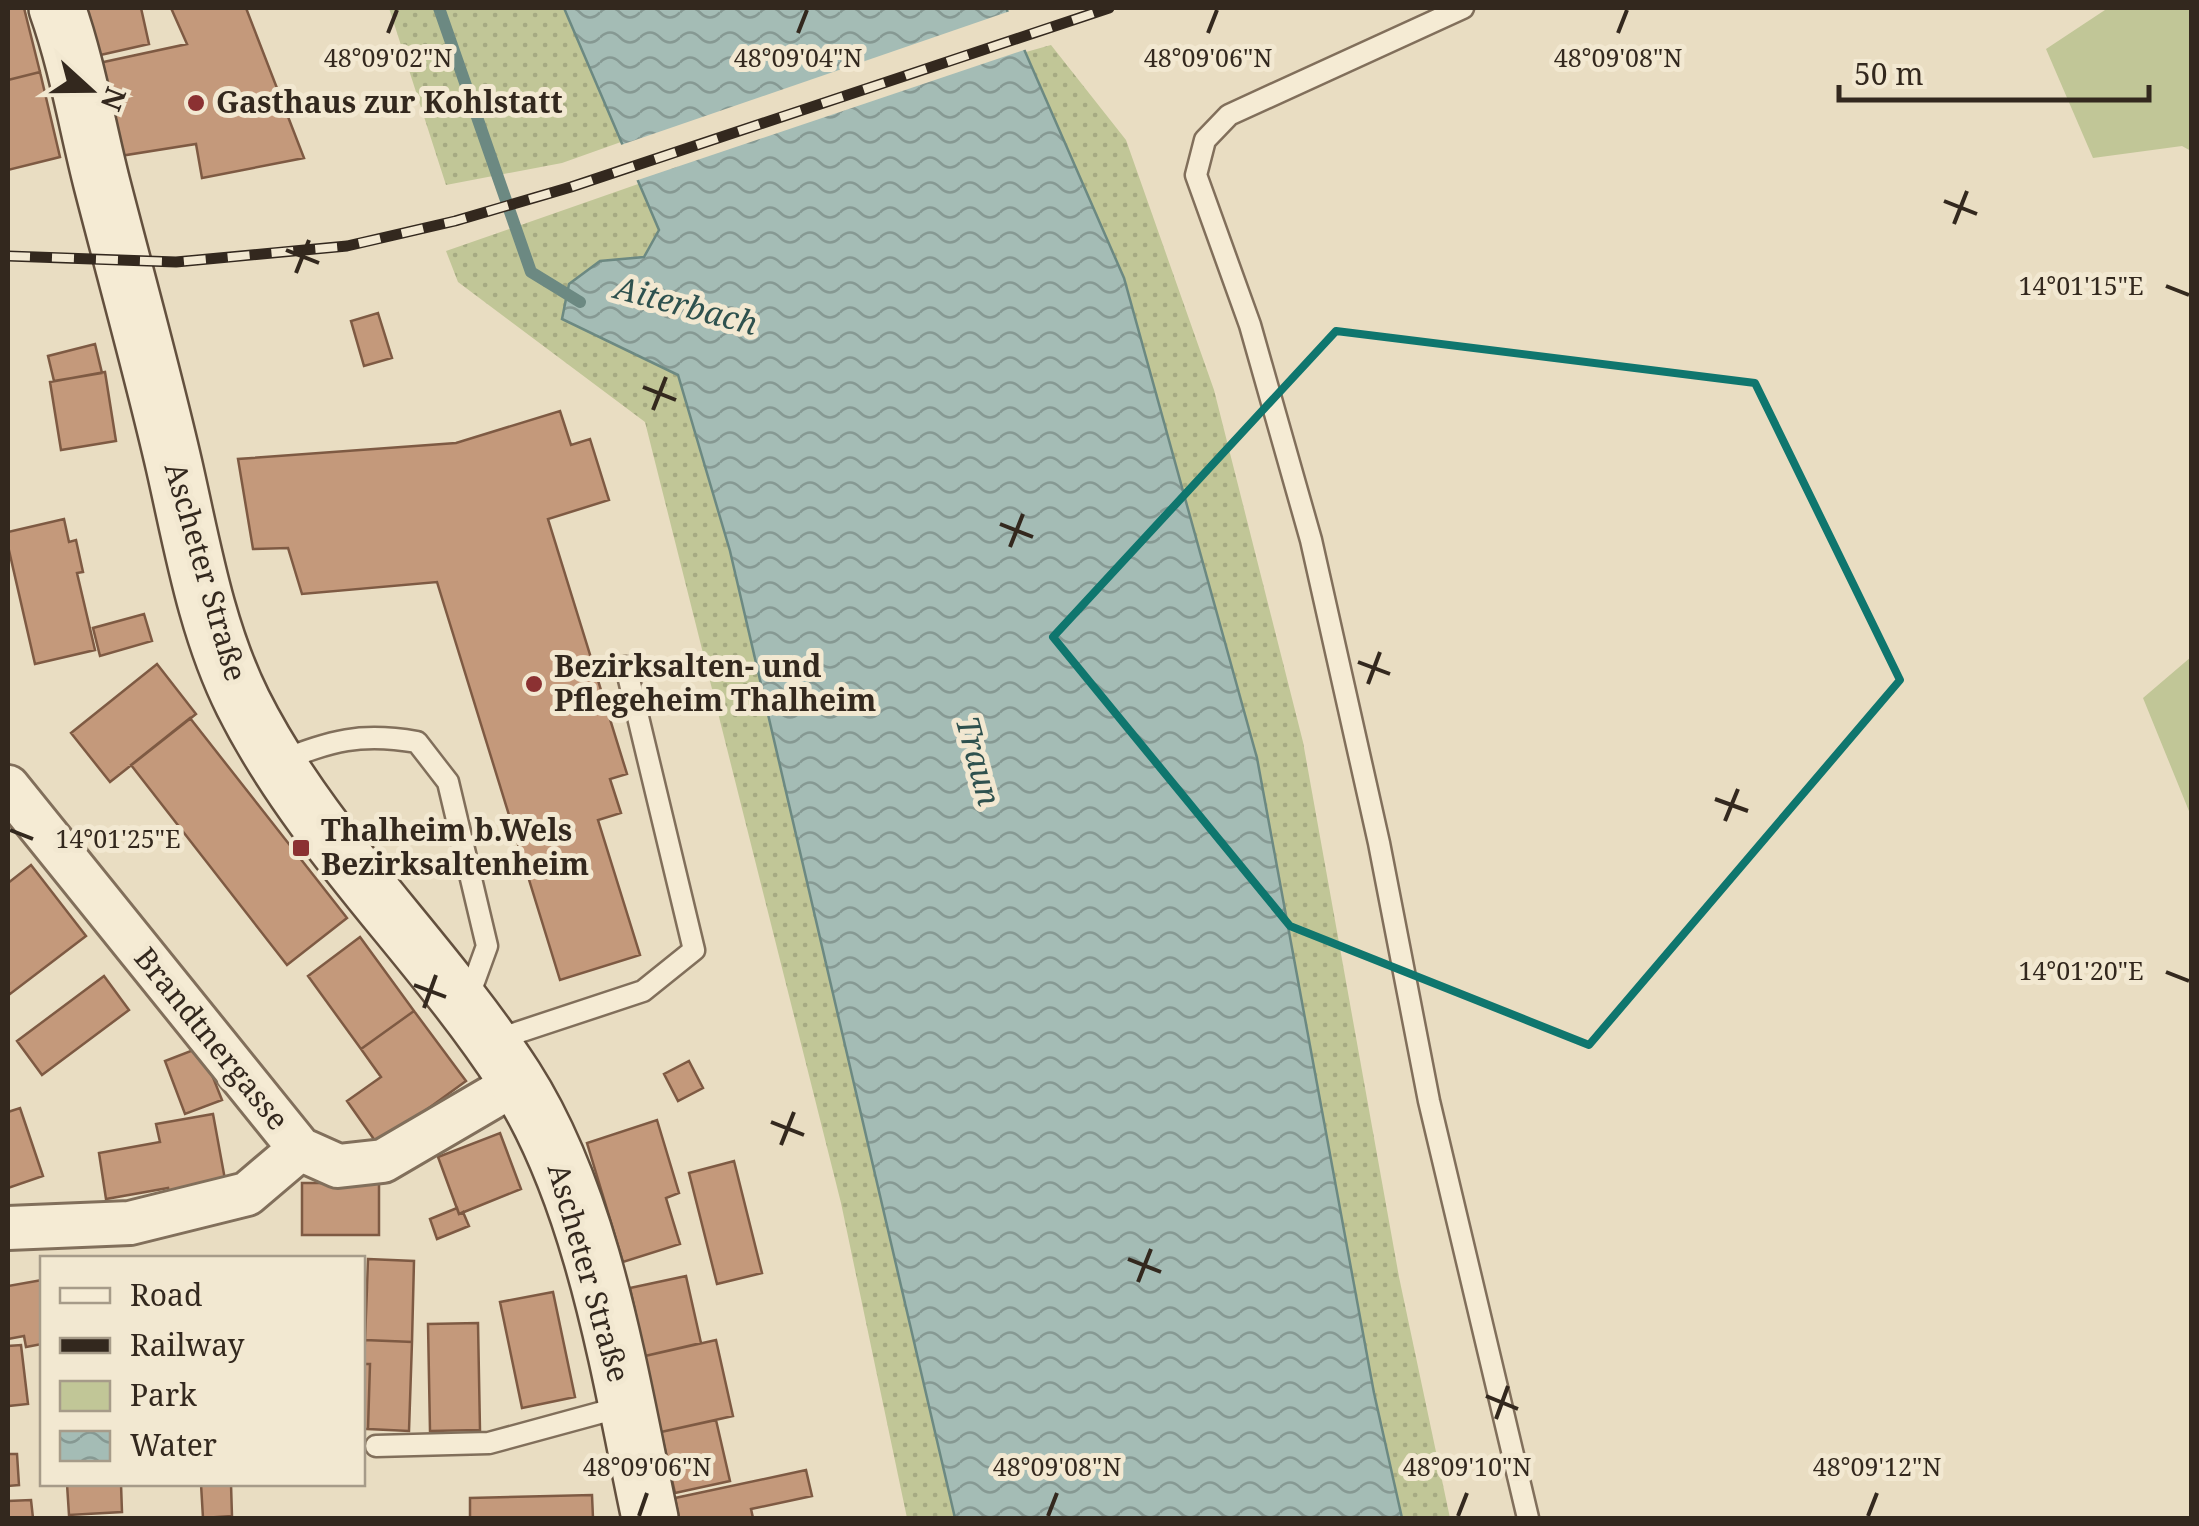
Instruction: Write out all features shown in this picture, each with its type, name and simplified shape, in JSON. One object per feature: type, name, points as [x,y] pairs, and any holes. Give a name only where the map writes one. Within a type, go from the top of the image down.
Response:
[{"type":"main road","name":"Ascheter Straße","points":[[57,8],[155,384],[203,589],[242,701],[277,762],[323,828],[491,1043],[548,1140],[576,1210],[613,1341],[650,1518]]},
{"type":"street","name":"Brandtnergasse","points":[[8,788],[300,1149],[338,1166],[383,1161],[491,1043]]},
{"type":"street","points":[[8,1228],[130,1222],[247,1194],[300,1149]]},
{"type":"lane","points":[[1464,8],[1229,115],[1205,140],[1196,175],[1250,324],[1311,540],[1379,843],[1429,1100],[1528,1518]]},
{"type":"lane","points":[[277,762],[334,740],[380,736],[417,742],[448,782],[488,946],[491,1043],[643,991],[694,950],[626,666]]},
{"type":"lane","points":[[376,1446],[489,1443],[626,1406]]},
{"type":"highlighted area","points":[[1336,331],[1755,383],[1900,680],[1589,1045],[1290,926],[1053,637]]},
{"type":"green space","points":[[389,8],[564,8],[621,142],[562,163],[446,185]]},
{"type":"green space","points":[[2108,8],[2191,8],[2191,151],[2182,146],[2093,158],[2046,49]]},
{"type":"green space","points":[[1051,45],[1126,140],[1214,390],[1303,742],[1399,1277],[1450,1518],[1402,1518],[1374,1393],[1257,758],[1124,278],[1026,52]]},
{"type":"green space","points":[[641,183],[659,230],[644,257],[600,261],[562,319],[678,375],[730,551],[955,1518],[907,1518],[841,1203],[645,422],[458,282],[446,251]]},
{"type":"green space","points":[[2191,657],[2191,816],[2143,698]]},
{"type":"water","name":"Traun","points":[[564,8],[1006,8],[1124,278],[1257,758],[1374,1393],[1402,1518],[955,1518],[730,551],[678,375],[562,319],[569,284],[600,261],[644,257],[659,230]]},
{"type":"pier","points":[[1013,10],[1030,48],[635,181],[618,146]]},
{"type":"building","points":[[8,8],[24,8],[40,72],[8,80]]},
{"type":"building","points":[[85,8],[141,8],[149,44],[96,56]]},
{"type":"building","name":"Gasthaus zur Kohlstatt","points":[[171,8],[246,8],[304,158],[202,178],[196,144],[120,156],[99,63],[187,44]]},
{"type":"building","points":[[40,72],[60,157],[8,170],[8,80]]},
{"type":"building","points":[[378,313],[392,358],[364,366],[351,321]]},
{"type":"building","points":[[95,344],[102,373],[54,381],[48,356]]},
{"type":"building","points":[[105,372],[116,441],[61,450],[50,382]]},
{"type":"building","name":"Bezirksalten- und Pflegeheim Thalheim","points":[[560,411],[571,445],[590,439],[609,500],[548,519],[627,774],[610,779],[621,813],[598,820],[640,955],[560,980],[437,582],[302,594],[288,548],[253,549],[238,459],[456,443]]},
{"type":"building","points":[[64,519],[69,542],[76,540],[83,572],[77,573],[95,650],[35,664],[8,532]]},
{"type":"building","points":[[144,614],[152,641],[100,656],[93,628]]},
{"type":"building","points":[[157,664],[196,714],[110,782],[71,733]]},
{"type":"building","points":[[190,718],[347,918],[287,965],[131,765]]},
{"type":"building","points":[[31,865],[86,936],[10,994],[8,883]]},
{"type":"building","points":[[360,937],[414,1011],[361,1049],[308,976]]},
{"type":"building","points":[[104,976],[129,1010],[42,1075],[17,1041]]},
{"type":"building","points":[[414,1011],[466,1081],[378,1145],[347,1101],[381,1077],[361,1049]]},
{"type":"building","points":[[201,1047],[222,1100],[185,1114],[165,1061]]},
{"type":"building","points":[[689,1061],[703,1088],[678,1101],[664,1074]]},
{"type":"building","points":[[20,1108],[43,1176],[8,1188],[8,1112]]},
{"type":"building","points":[[213,1114],[226,1185],[169,1195],[168,1188],[106,1199],[99,1153],[160,1142],[156,1124]]},
{"type":"building","points":[[657,1120],[679,1193],[666,1198],[680,1244],[623,1262],[587,1143]]},
{"type":"building","points":[[500,1133],[521,1189],[459,1214],[438,1157]]},
{"type":"building","points":[[734,1161],[762,1273],[717,1284],[689,1173]]},
{"type":"building","points":[[302,1183],[379,1183],[379,1235],[302,1235]]},
{"type":"building","points":[[457,1208],[469,1226],[437,1239],[430,1219]]},
{"type":"building","points":[[368,1259],[414,1261],[412,1342],[365,1340]]},
{"type":"building","points":[[686,1276],[701,1343],[645,1356],[630,1288]]},
{"type":"building","points":[[40,1280],[40,1344],[26,1347],[24,1336],[8,1339],[8,1286]]},
{"type":"building","points":[[553,1292],[575,1397],[522,1408],[500,1302]]},
{"type":"building","points":[[478,1323],[480,1430],[430,1431],[428,1324]]},
{"type":"building","points":[[365,1340],[412,1342],[409,1431],[368,1429],[370,1364],[365,1364]]},
{"type":"building","points":[[716,1340],[733,1416],[661,1432],[645,1356]]},
{"type":"building","points":[[21,1345],[28,1404],[8,1406],[8,1346]]},
{"type":"building","points":[[365,1364],[370,1364],[365,1429]]},
{"type":"building","points":[[716,1420],[730,1481],[675,1493],[661,1432]]},
{"type":"building","points":[[8,1454],[17,1454],[19,1485],[8,1486]]},
{"type":"building","points":[[806,1470],[812,1496],[751,1509],[753,1518],[679,1518],[675,1498]]},
{"type":"building","points":[[67,1486],[121,1486],[122,1512],[69,1515]]},
{"type":"building","points":[[201,1486],[231,1486],[232,1516],[203,1518]]},
{"type":"building","points":[[592,1495],[593,1518],[470,1518],[470,1498]]},
{"type":"building","points":[[31,1500],[33,1518],[8,1518],[8,1501]]},
{"type":"waterway","name":"Aiterbach","points":[[439,8],[531,272],[580,302]]},
{"type":"railway","points":[[8,256],[176,262],[347,246],[455,221],[571,187],[1109,8]]},
{"type":"place","name":"Gasthaus zur Kohlstatt","points":[[196,103]]},
{"type":"place","name":"Bezirksalten- und Pflegeheim Thalheim","points":[[534,684]]},
{"type":"place","name":"Thalheim b.Wels Bezirksaltenheim","points":[[301,848]]}]
